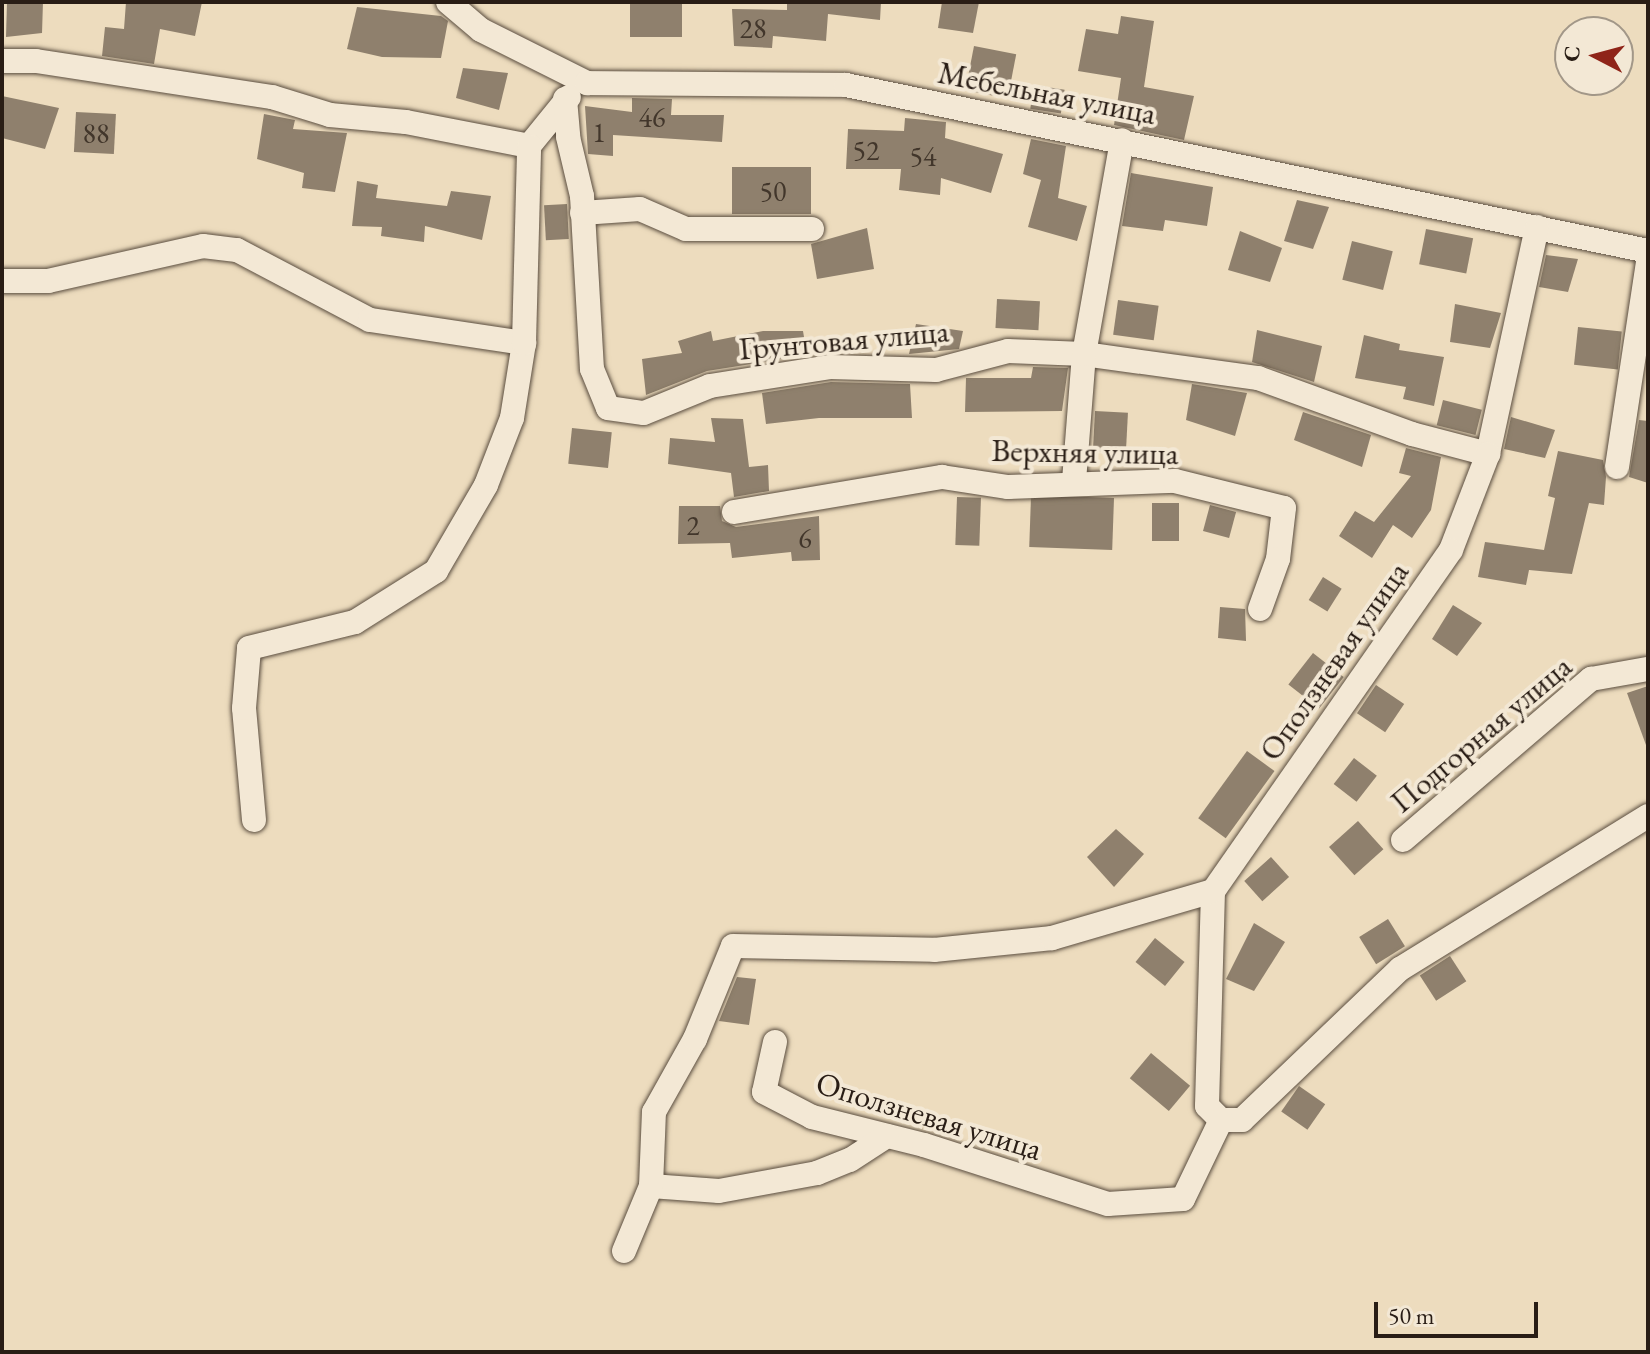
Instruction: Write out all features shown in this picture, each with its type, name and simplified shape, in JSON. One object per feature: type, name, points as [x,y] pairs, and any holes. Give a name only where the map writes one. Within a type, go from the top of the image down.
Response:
[{"type":"street","name":"Мебельная улица","points":[[448,2],[481,30],[587,83],[846,85],[1648,251]]},
{"type":"street","points":[[2,61],[36,61],[272,97],[330,115],[406,122],[529,146]]},
{"type":"street","points":[[254,820],[244,708],[249,648],[355,622],[436,571],[486,485],[507,431],[524,343],[529,146],[565,99],[587,83]]},
{"type":"street","name":"Грунтовая улица","points":[[565,99],[582,213],[592,369],[608,408],[644,413],[710,386],[830,367],[936,370],[1008,351],[1084,354],[1258,378],[1412,434],[1488,454]]},
{"type":"street","points":[[1074,481],[1084,354],[1122,140]]},
{"type":"street","points":[[582,213],[640,209],[686,229],[812,229]]},
{"type":"street","name":"Оползневая улица","points":[[1213,891],[1451,550],[1488,454],[1537,227]]},
{"type":"street","points":[[2,281],[48,281],[203,246],[237,250],[370,320],[524,343]]},
{"type":"street","points":[[1617,467],[1648,262]]},
{"type":"street","name":"Верхняя улица","points":[[734,512],[942,477],[1008,487],[1074,481],[1175,481],[1284,508],[1278,559],[1260,609]]},
{"type":"street","name":"Подгорная улица","points":[[1403,840],[1591,679],[1648,669]]},
{"type":"street","points":[[624,1251],[651,1186],[654,1112],[695,1039],[733,946],[934,950],[1052,938],[1213,891],[1207,1106],[1221,1120],[1242,1120],[1400,969],[1648,816]]},
{"type":"street","name":"Оползневая улица","points":[[775,1042],[764,1092],[812,1117],[887,1136],[1108,1204],[1183,1199],[1221,1120]]},
{"type":"street","points":[[651,1186],[719,1191],[817,1173],[850,1160],[887,1136]]},
{"type":"building","points":[[7,2],[43,2],[42,33],[6,37]]},
{"type":"building","points":[[126,2],[202,2],[195,36],[160,29],[154,64],[102,56],[105,27],[124,29]]},
{"type":"building","points":[[630,2],[682,2],[682,37],[630,37]]},
{"type":"building","points":[[787,2],[881,2],[880,20],[828,14],[826,41],[773,36],[772,48],[734,46],[732,9],[787,10]]},
{"type":"building","points":[[942,2],[979,2],[973,33],[938,28]]},
{"type":"building","points":[[357,7],[441,16],[448,21],[441,58],[382,57],[347,49]]},
{"type":"building","points":[[1121,16],[1154,21],[1144,87],[1194,96],[1184,140],[1114,125],[1121,78],[1078,71],[1086,29],[1118,34]]},
{"type":"building","points":[[974,46],[1016,54],[1008,98],[965,90]]},
{"type":"building","points":[[463,68],[508,73],[499,110],[456,98]]},
{"type":"building","points":[[1034,85],[1065,90],[1061,114],[1030,109]]},
{"type":"building","points":[[2,96],[59,108],[45,149],[2,138]]},
{"type":"building","points":[[632,98],[672,99],[671,115],[724,115],[722,142],[613,135],[613,156],[588,154],[585,106],[632,112]]},
{"type":"building","points":[[76,112],[116,114],[114,154],[74,152]]},
{"type":"building","points":[[264,114],[295,120],[293,129],[347,133],[335,192],[302,188],[304,173],[257,159]]},
{"type":"building","points":[[905,118],[946,122],[945,138],[1003,154],[991,193],[941,178],[940,195],[899,190],[901,169],[846,169],[848,129],[904,131]]},
{"type":"building","points":[[1031,139],[1066,146],[1058,198],[1087,206],[1077,241],[1028,227],[1041,180],[1023,174]]},
{"type":"building","points":[[732,167],[811,167],[811,214],[732,214]]},
{"type":"building","points":[[1131,173],[1213,187],[1207,226],[1165,220],[1163,231],[1122,226]]},
{"type":"building","points":[[357,181],[378,185],[376,198],[447,206],[451,191],[491,196],[482,240],[425,226],[424,242],[381,236],[382,227],[352,226]]},
{"type":"building","points":[[1297,200],[1329,207],[1313,249],[1284,241]]},
{"type":"building","points":[[567,204],[569,239],[546,240],[544,205]]},
{"type":"building","points":[[867,228],[874,269],[817,279],[811,244]]},
{"type":"building","points":[[1426,229],[1473,238],[1466,273],[1419,264]]},
{"type":"building","points":[[1240,231],[1282,248],[1270,282],[1228,270]]},
{"type":"building","points":[[1352,241],[1393,251],[1383,290],[1342,280]]},
{"type":"building","points":[[1546,255],[1578,259],[1568,292],[1539,287]]},
{"type":"building","points":[[997,299],[1040,301],[1038,330],[995,328]]},
{"type":"building","points":[[1118,300],[1159,306],[1154,340],[1113,335]]},
{"type":"building","points":[[1455,304],[1501,313],[1490,348],[1450,342]]},
{"type":"building","points":[[916,324],[963,331],[959,349],[909,354]]},
{"type":"building","points":[[1578,327],[1622,332],[1618,369],[1574,365]]},
{"type":"building","points":[[1257,330],[1322,346],[1314,382],[1252,362]]},
{"type":"building","points":[[711,331],[713,341],[763,331],[803,331],[807,355],[707,371],[646,395],[642,359],[682,353],[678,341]]},
{"type":"building","points":[[1364,335],[1400,344],[1399,350],[1444,357],[1434,406],[1403,399],[1406,387],[1355,378]]},
{"type":"building","points":[[1033,367],[1068,368],[1062,411],[965,412],[966,378],[1031,378]]},
{"type":"building","points":[[831,382],[910,384],[912,418],[819,418],[766,424],[762,393]]},
{"type":"building","points":[[1192,384],[1247,393],[1235,436],[1186,420]]},
{"type":"building","points":[[1443,400],[1482,410],[1476,435],[1437,425]]},
{"type":"building","points":[[1095,411],[1128,413],[1126,453],[1093,451]]},
{"type":"building","points":[[1303,412],[1371,435],[1362,467],[1294,440]]},
{"type":"building","points":[[1511,417],[1555,430],[1545,458],[1504,449]]},
{"type":"building","points":[[711,418],[743,419],[749,467],[768,465],[769,491],[734,497],[731,473],[668,464],[670,438],[715,442]]},
{"type":"building","points":[[1639,420],[1648,421],[1648,483],[1629,477]]},
{"type":"building","points":[[572,428],[612,432],[608,468],[568,464]]},
{"type":"building","points":[[1406,448],[1441,457],[1431,510],[1412,538],[1393,525],[1372,558],[1339,536],[1355,511],[1374,522],[1411,476],[1399,473]]},
{"type":"building","points":[[1558,451],[1603,460],[1606,477],[1604,505],[1589,503],[1572,574],[1529,570],[1526,585],[1478,577],[1485,542],[1544,550],[1555,498],[1548,496]]},
{"type":"building","points":[[1031,495],[1114,498],[1112,550],[1029,547]]},
{"type":"building","points":[[957,497],[981,498],[979,546],[955,545]]},
{"type":"building","points":[[1152,503],[1179,503],[1179,541],[1152,541]]},
{"type":"building","points":[[1210,505],[1236,512],[1229,538],[1203,531]]},
{"type":"building","points":[[679,506],[720,506],[722,521],[736,527],[819,516],[820,560],[792,561],[791,552],[732,558],[730,543],[678,544]]},
{"type":"building","points":[[1323,577],[1342,589],[1327,612],[1309,600]]},
{"type":"building","points":[[1453,605],[1482,623],[1457,656],[1432,639]]},
{"type":"building","points":[[1220,607],[1245,609],[1246,641],[1218,638]]},
{"type":"building","points":[[1313,653],[1344,677],[1319,709],[1288,685]]},
{"type":"building","points":[[1376,685],[1404,704],[1385,732],[1357,713]]},
{"type":"building","points":[[1648,686],[1648,745],[1646,745],[1627,693]]},
{"type":"building","points":[[1247,751],[1275,771],[1226,838],[1198,818]]},
{"type":"building","points":[[1354,758],[1377,776],[1357,802],[1334,784]]},
{"type":"building","points":[[1358,821],[1383,849],[1354,875],[1329,847]]},
{"type":"building","points":[[1116,829],[1144,854],[1114,887],[1087,857]]},
{"type":"building","points":[[1271,857],[1289,877],[1262,901],[1244,881]]},
{"type":"building","points":[[1388,919],[1405,946],[1376,964],[1359,937]]},
{"type":"building","points":[[1254,923],[1285,942],[1254,991],[1226,979]]},
{"type":"building","points":[[1155,938],[1185,962],[1165,986],[1135,962]]},
{"type":"building","points":[[1450,956],[1466,981],[1436,1001],[1420,976]]},
{"type":"building","points":[[737,977],[756,979],[749,1025],[719,1021]]},
{"type":"building","points":[[1151,1053],[1190,1086],[1169,1111],[1130,1078]]},
{"type":"building","points":[[1299,1086],[1325,1104],[1307,1130],[1281,1111]]}]
